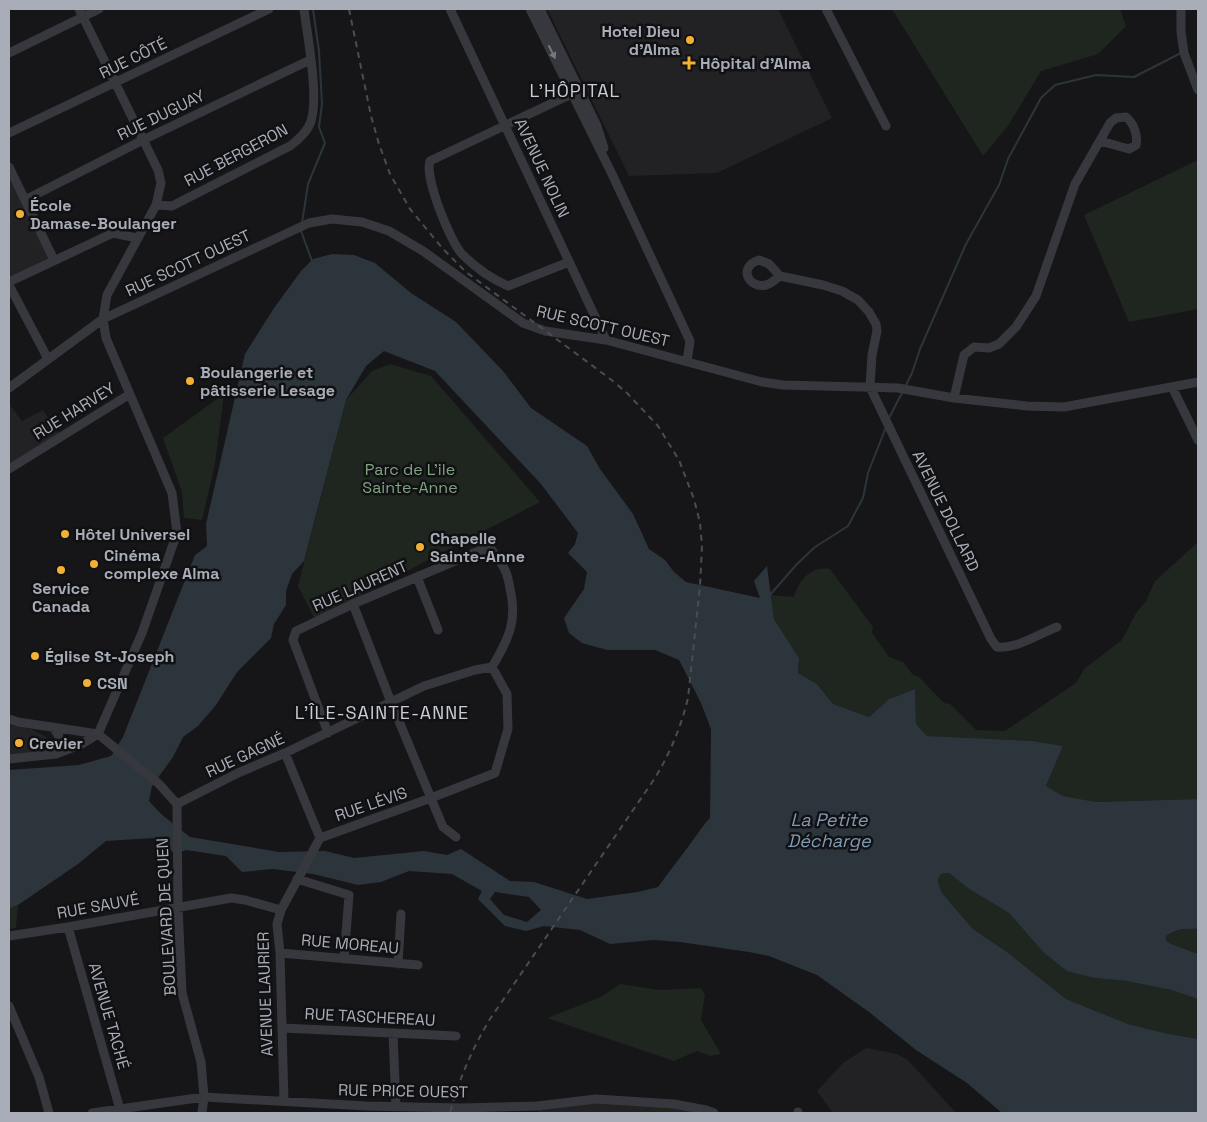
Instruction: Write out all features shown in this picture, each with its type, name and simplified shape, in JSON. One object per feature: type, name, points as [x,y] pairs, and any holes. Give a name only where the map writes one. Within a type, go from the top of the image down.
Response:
[{"type":"street","points":[[9,53],[81,13],[99,9]]},
{"type":"street","name":"RUE CÔTÉ","points":[[9,133],[269,9]]},
{"type":"street","points":[[304,9],[310,60]]},
{"type":"street","name":"AVENUE NOLIN","points":[[450,9],[606,340]]},
{"type":"street","points":[[530,9],[576,92]]},
{"type":"street","points":[[540,9],[612,174],[690,341],[687,361]]},
{"type":"street","points":[[826,9],[886,126]]},
{"type":"street","points":[[1181,9],[1181,32],[1184,53],[1198,90]]},
{"type":"street","points":[[9,759],[56,754],[102,737],[142,634],[177,533],[172,493],[106,338],[103,319],[107,295],[136,238],[156,205],[161,183],[158,170],[144,140],[81,13]]},
{"type":"street","name":"RUE BERGERON","points":[[156,205],[172,206],[290,146],[302,137],[310,125],[312,113],[313,88],[310,60]]},
{"type":"street","name":"RUE DUGUAY","points":[[25,200],[310,60]]},
{"type":"street","points":[[569,262],[508,286],[494,280],[462,255],[453,242],[430,180],[428,165],[430,161],[576,92]]},
{"type":"street","points":[[954,398],[964,355],[974,347],[989,348],[999,344],[1016,327],[1036,296],[1075,184],[1100,141]]},
{"type":"street","points":[[9,167],[54,260]]},
{"type":"street","name":"RUE SCOTT OUEST","points":[[9,388],[103,319],[309,223],[332,219],[362,222],[389,231],[423,251],[529,326],[545,331],[606,340],[762,382],[783,385],[898,388],[954,398],[1027,406],[1064,407],[1198,382]]},
{"type":"street","points":[[48,359],[9,283],[113,233],[136,238]]},
{"type":"street","points":[[780,276],[824,285],[842,291],[858,300],[869,312],[876,324],[877,331],[872,355],[870,387]]},
{"type":"street","name":"AVENUE DOLLARD","points":[[870,387],[990,638],[997,647],[1014,646],[1057,627]]},
{"type":"street","points":[[1172,387],[1198,440]]},
{"type":"street","name":"RUE HARVEY","points":[[9,470],[130,394]]},
{"type":"street","name":"RUE LAURENT","points":[[328,733],[293,640],[296,631],[353,604],[481,550],[492,550],[506,572],[512,599],[513,616],[511,629],[492,667]]},
{"type":"street","points":[[417,577],[438,630]]},
{"type":"street","points":[[353,604],[390,702],[443,827],[456,838]]},
{"type":"street","name":"RUE GAGNÉ","points":[[177,809],[238,773],[328,733],[424,686],[475,670],[492,667]]},
{"type":"street","name":"RUE LÉVIS","points":[[318,841],[495,772],[508,729],[507,694],[492,667]]},
{"type":"street","points":[[9,719],[102,737],[159,784],[177,809]]},
{"type":"street","points":[[53,727],[61,737],[62,743],[56,754]]},
{"type":"street","points":[[285,753],[318,841]]},
{"type":"street","name":"BOULEVARD DE QUEN","points":[[177,809],[176,849],[182,993],[201,1062],[204,1097],[202,1113]]},
{"type":"street","name":"AVENUE LAURIER","points":[[284,1101],[280,953],[277,924],[281,910],[318,841]]},
{"type":"street","points":[[297,879],[349,894],[344,959]]},
{"type":"street","name":"RUE SAUVÉ","points":[[9,936],[231,898],[281,910]]},
{"type":"street","points":[[398,964],[401,914]]},
{"type":"street","name":"AVENUE TACHÉ","points":[[68,927],[120,1111]]},
{"type":"street","name":"RUE MOREAU","points":[[280,953],[418,965]]},
{"type":"street","points":[[9,1006],[39,1077],[49,1113]]},
{"type":"street","name":"RUE TASCHEREAU","points":[[282,1028],[456,1036]]},
{"type":"street","points":[[392,1033],[396,1107]]},
{"type":"street","name":"RUE PRICE OUEST","points":[[92,1113],[120,1111],[204,1097],[284,1101],[367,1110],[396,1107],[463,1110],[536,1110],[596,1099],[630,1100],[674,1104],[714,1113]]},
{"type":"shaded area","name":"Hôpital d'Alma","points":[[547,9],[778,9],[832,118],[717,173],[629,176]]},
{"type":"shaded area","name":"École Damase-Boulanger","points":[[9,167],[54,260],[9,279]]},
{"type":"shaded area","points":[[9,404],[22,421],[43,410],[60,435],[9,465]]},
{"type":"shaded area","points":[[9,725],[31,729],[55,744],[51,751],[9,755]]},
{"type":"shaded area","points":[[866,1048],[897,1054],[908,1060],[956,1113],[833,1113],[817,1091],[843,1063]]},
{"type":"shaded area","points":[[597,1101],[653,1105],[643,1113],[538,1113],[539,1108]]},
{"type":"green space","points":[[892,9],[1120,9],[1126,26],[1098,54],[1041,71],[1008,126],[983,156]]},
{"type":"green space","points":[[1198,160],[1198,309],[1129,322],[1084,215]]},
{"type":"green space","name":"Parc de L'ile Sainte-Anne","points":[[390,364],[431,376],[540,502],[315,619],[298,586],[346,400],[372,371]]},
{"type":"green space","points":[[224,394],[215,464],[202,520],[184,518],[182,492],[163,438]]},
{"type":"green space","points":[[1198,542],[1198,799],[1096,802],[1063,796],[1046,786],[1063,746],[1033,741],[927,736],[916,724],[915,689],[889,699],[869,717],[833,704],[817,684],[798,673],[799,658],[774,619],[771,595],[794,597],[802,580],[811,572],[830,569],[873,627],[872,633],[889,657],[903,662],[913,675],[918,676],[944,703],[950,704],[976,730],[1005,731],[1076,683],[1084,669],[1122,640],[1136,613],[1146,601],[1155,581]]},
{"type":"green space","points":[[943,872],[949,873],[969,889],[1009,913],[1043,952],[1095,978],[1127,981],[1171,990],[1198,999],[1198,1039],[1128,1024],[1066,999],[1007,952],[973,929],[942,893],[938,882],[939,876]]},
{"type":"green space","points":[[18,905],[16,928],[9,929],[9,909]]},
{"type":"green space","points":[[1188,928],[1198,929],[1198,954],[1169,943],[1166,940],[1166,936],[1172,932]]},
{"type":"green space","points":[[620,984],[659,990],[701,988],[705,995],[701,1020],[721,1054],[710,1056],[697,1051],[674,1061],[547,1018],[601,997]]},
{"type":"green space","points":[[653,1105],[696,1111],[702,1113],[643,1113]]},
{"type":"water","name":"La Petite Décharge","points":[[332,254],[354,255],[375,263],[411,293],[456,322],[503,371],[531,408],[587,446],[600,469],[633,514],[649,549],[665,560],[674,572],[686,582],[760,598],[754,581],[767,566],[774,619],[799,658],[798,673],[817,684],[833,704],[869,717],[889,699],[915,689],[916,724],[927,736],[1033,741],[1063,746],[1046,786],[1063,796],[1096,802],[1198,799],[1198,929],[1177,930],[1166,936],[1166,940],[1169,943],[1198,954],[1198,999],[1171,990],[1127,981],[1095,978],[1067,971],[1043,952],[1009,913],[969,889],[949,873],[943,873],[939,876],[938,882],[942,893],[973,929],[1007,952],[1066,999],[1128,1024],[1198,1039],[1198,1113],[1002,1113],[967,1083],[916,1050],[869,1012],[817,975],[769,956],[749,952],[653,940],[610,944],[580,930],[544,926],[526,931],[505,926],[478,899],[482,891],[452,874],[409,871],[381,882],[358,885],[313,874],[273,869],[242,872],[226,856],[186,850],[176,854],[153,838],[106,841],[78,864],[18,905],[9,909],[9,770],[79,765],[111,756],[123,737],[195,555],[207,546],[206,524],[245,354],[274,308],[301,271],[313,259]],"holes":[[[384,351],[435,371],[541,484],[578,533],[575,544],[568,553],[587,572],[584,589],[564,618],[569,633],[582,643],[607,650],[655,650],[679,660],[701,703],[711,729],[710,818],[658,887],[638,892],[587,899],[534,882],[510,881],[461,849],[447,855],[424,851],[354,858],[325,851],[279,852],[190,837],[161,814],[149,801],[152,786],[173,757],[183,737],[198,726],[216,705],[237,672],[271,638],[274,624],[286,605],[286,591],[292,574],[304,561],[346,400],[366,366]],[[495,892],[529,897],[541,910],[527,922],[504,915],[490,899]]]},
{"type":"waterway","points":[[302,223],[308,184],[325,143],[319,127],[322,104],[319,51],[313,9]]},
{"type":"waterway","points":[[905,387],[966,244],[999,185],[1008,159],[1041,98],[1055,85],[1096,75],[1134,77],[1181,53]]},
{"type":"waterway","points":[[301,231],[312,261]]},
{"type":"waterway","points":[[889,418],[903,391]]},
{"type":"waterway","points":[[769,596],[815,547],[848,526],[863,498],[868,473],[886,427]]},
{"type":"railway","points":[[349,9],[371,116],[379,144],[390,174],[410,209],[443,249],[466,272],[609,378],[627,393],[658,426],[679,460],[694,499],[700,523],[702,546],[700,586],[688,698],[666,759],[655,778],[490,1019],[467,1064],[450,1113]]},
{"type":"place","name":"Hotel Dieu d'Alma","points":[[690,40]]},
{"type":"place","name":"Hôpital d'Alma","points":[[689,63]]},
{"type":"place","name":"École Damase-Boulanger","points":[[20,214]]},
{"type":"place","name":"Boulangerie et pâtisserie Lesage","points":[[190,381]]},
{"type":"place","name":"Hôtel Universel","points":[[65,534]]},
{"type":"place","name":"Chapelle Sainte-Anne","points":[[420,547]]},
{"type":"place","name":"Cinéma complexe Alma","points":[[94,564]]},
{"type":"place","name":"Service Canada","points":[[61,570]]},
{"type":"place","name":"Église St-Joseph","points":[[35,656]]},
{"type":"place","name":"CSN","points":[[87,683]]},
{"type":"place","name":"Crevier","points":[[19,743]]},
{"type":"district","name":"L'HÔPITAL","points":[[575,90]]},
{"type":"district","name":"L'ÎLE-SAINTE-ANNE","points":[[382,712]]}]
